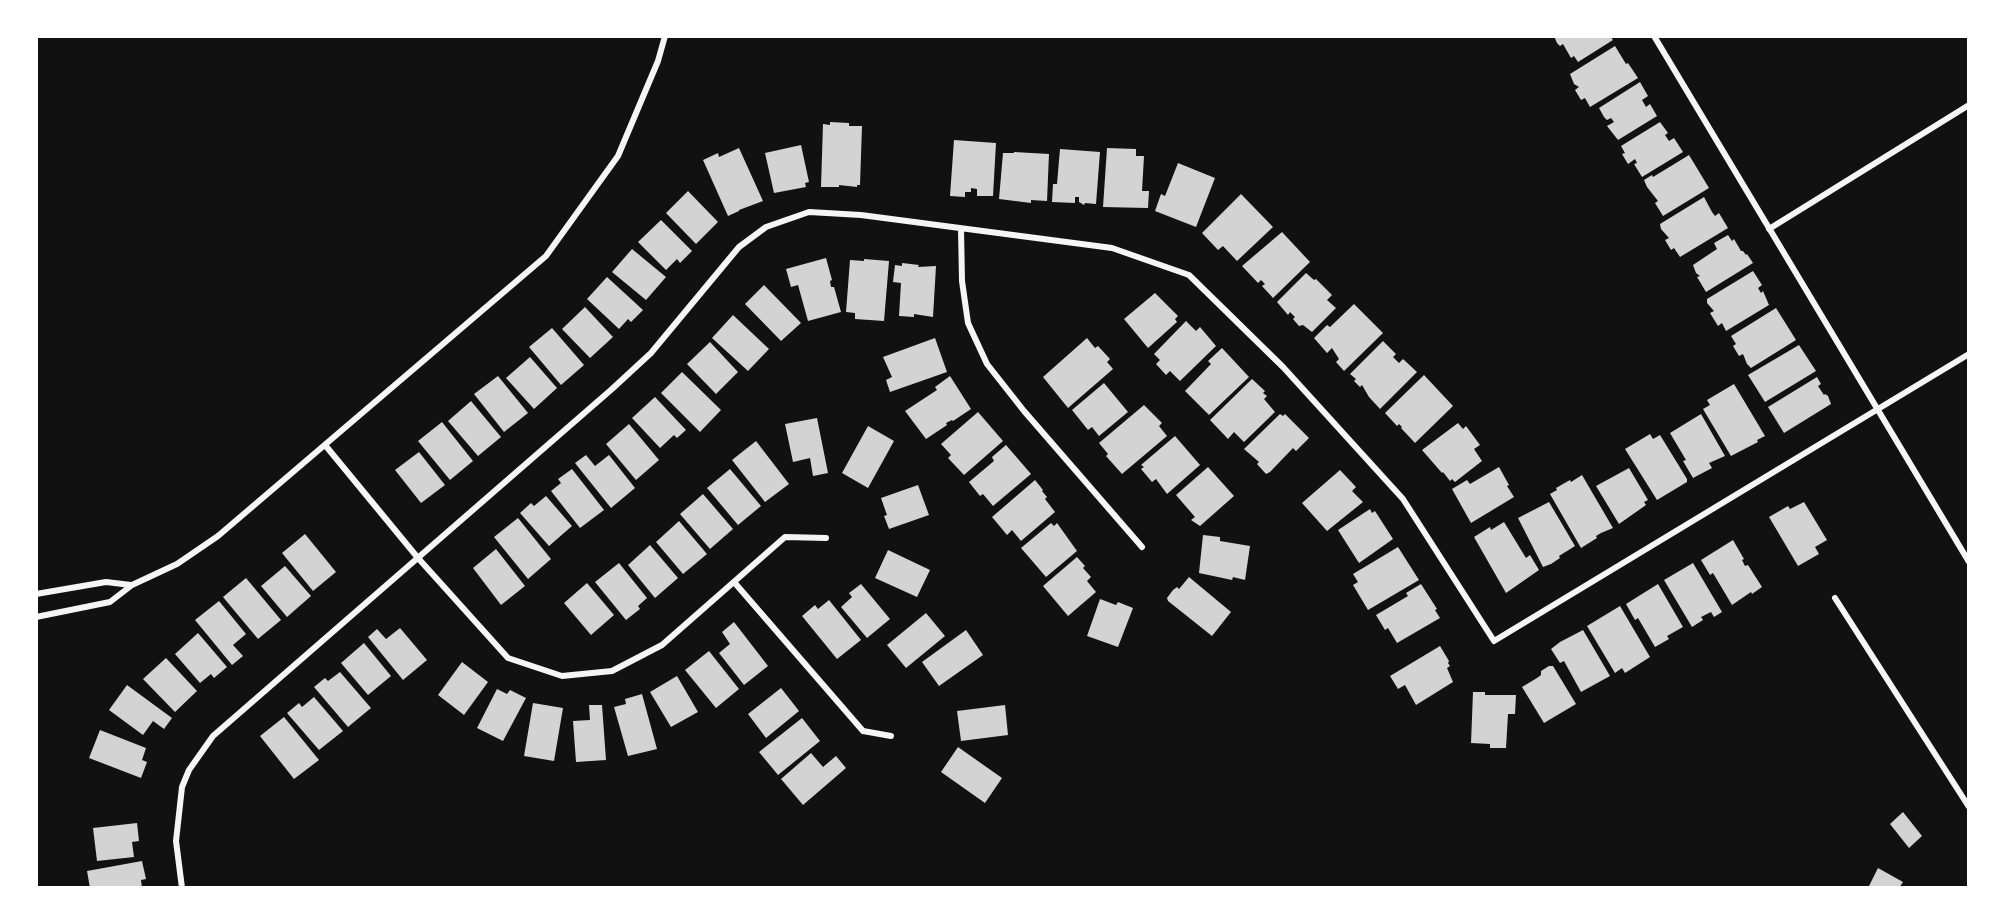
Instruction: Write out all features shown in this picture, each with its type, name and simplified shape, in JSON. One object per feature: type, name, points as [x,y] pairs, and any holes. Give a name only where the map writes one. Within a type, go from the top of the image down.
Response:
[{"type":"street","points":[[36,617],[110,602],[132,585],[177,564],[218,536],[546,256],[618,156],[658,61],[665,36]]},
{"type":"street","points":[[1657,37],[1769,229],[1969,562]]},
{"type":"street","points":[[1769,229],[1969,105]]},
{"type":"street","points":[[182,888],[176,841],[182,787],[189,770],[213,736],[651,352],[740,247],[766,227],[809,212],[861,215],[1112,248],[1189,275],[1283,367],[1403,499],[1494,641],[1969,354]]},
{"type":"street","points":[[961,229],[962,280],[968,323],[987,364],[1024,411],[1142,547]]},
{"type":"street","points":[[325,445],[418,558],[508,658],[562,676],[612,671],[662,645],[785,537],[826,538]]},
{"type":"street","points":[[36,594],[106,582],[132,585]]},
{"type":"street","points":[[734,582],[863,731],[891,736]]},
{"type":"street","points":[[1835,598],[1969,807]]},
{"type":"building","points":[[1554,36],[1610,36],[1613,40],[1578,62],[1574,56],[1571,58],[1563,44],[1560,46],[1557,43]]},
{"type":"building","points":[[1615,46],[1638,78],[1590,107],[1585,98],[1581,100],[1575,90],[1579,87],[1574,84],[1570,74]]},
{"type":"building","points":[[1640,82],[1648,96],[1642,100],[1646,107],[1650,104],[1657,116],[1618,140],[1607,126],[1614,122],[1611,118],[1607,120],[1599,108]]},
{"type":"building","points":[[830,122],[862,126],[860,185],[857,187],[839,185],[839,187],[821,187],[823,124],[830,125]]},
{"type":"building","points":[[1660,122],[1668,133],[1665,135],[1669,141],[1674,138],[1683,152],[1642,177],[1634,164],[1637,163],[1635,159],[1628,164],[1622,154],[1625,153],[1621,146]]},
{"type":"building","points":[[954,140],[996,143],[993,196],[977,196],[977,189],[971,188],[971,192],[965,192],[965,197],[950,196]]},
{"type":"building","points":[[801,145],[809,182],[805,183],[806,187],[774,193],[765,153]]},
{"type":"building","points":[[739,148],[763,201],[728,216],[703,160],[718,153],[719,157]]},
{"type":"building","points":[[1107,148],[1136,149],[1136,156],[1144,156],[1142,191],[1149,191],[1148,208],[1103,207]]},
{"type":"building","points":[[1060,149],[1100,152],[1096,204],[1085,203],[1084,205],[1079,202],[1079,197],[1075,197],[1075,203],[1052,202],[1053,184],[1057,184]]},
{"type":"building","points":[[1003,153],[1049,154],[1047,201],[1031,200],[1031,203],[999,199]]},
{"type":"building","points":[[1689,155],[1709,188],[1663,216],[1655,203],[1658,201],[1644,180]]},
{"type":"building","points":[[1178,163],[1215,178],[1196,227],[1155,211],[1161,194],[1165,196]]},
{"type":"building","points":[[688,191],[718,222],[696,244],[666,213]]},
{"type":"building","points":[[1241,194],[1273,227],[1237,261],[1223,246],[1218,250],[1202,233]]},
{"type":"building","points":[[1704,197],[1715,216],[1719,213],[1728,228],[1680,257],[1674,248],[1671,250],[1665,240],[1669,238],[1661,229],[1660,224]]},
{"type":"building","points":[[661,220],[692,251],[680,263],[677,259],[666,270],[638,242]]},
{"type":"building","points":[[1282,232],[1310,262],[1273,298],[1262,286],[1265,284],[1261,280],[1258,283],[1242,266]]},
{"type":"building","points":[[1728,235],[1732,241],[1734,239],[1741,251],[1747,254],[1753,263],[1706,292],[1693,265],[1717,249],[1714,243]]},
{"type":"building","points":[[632,249],[666,277],[646,300],[612,272]]},
{"type":"building","points":[[826,258],[832,280],[830,281],[831,287],[834,287],[841,312],[808,321],[798,285],[791,287],[786,269]]},
{"type":"building","points":[[864,259],[889,261],[884,321],[855,319],[855,313],[846,312],[850,260],[864,261]]},
{"type":"building","points":[[902,263],[919,265],[918,267],[936,266],[933,317],[914,314],[914,317],[899,316],[901,283],[893,282],[895,265],[902,266]]},
{"type":"building","points":[[1753,271],[1762,285],[1758,288],[1761,293],[1763,291],[1769,305],[1726,331],[1722,323],[1718,326],[1710,313],[1714,311],[1707,303],[1707,299]]},
{"type":"building","points":[[1306,273],[1314,280],[1316,279],[1332,295],[1327,300],[1336,308],[1312,332],[1303,325],[1299,326],[1293,319],[1295,317],[1290,312],[1288,315],[1277,302]]},
{"type":"building","points":[[607,277],[643,310],[631,322],[628,319],[619,329],[587,299]]},
{"type":"building","points":[[764,285],[801,323],[781,341],[745,304]]},
{"type":"building","points":[[1155,293],[1178,316],[1175,319],[1177,322],[1148,348],[1124,319]]},
{"type":"building","points":[[1354,304],[1383,333],[1344,371],[1336,362],[1339,359],[1332,348],[1327,353],[1314,338],[1327,325],[1330,327]]},
{"type":"building","points":[[585,307],[613,337],[590,358],[562,329]]},
{"type":"building","points":[[1776,308],[1796,340],[1751,368],[1743,354],[1739,356],[1733,346],[1736,344],[1731,336]]},
{"type":"building","points":[[733,315],[769,349],[748,371],[712,338]]},
{"type":"building","points":[[1186,321],[1196,331],[1200,327],[1216,346],[1180,381],[1170,371],[1166,375],[1156,364],[1160,360],[1154,354]]},
{"type":"building","points":[[552,328],[584,365],[561,385],[529,347]]},
{"type":"building","points":[[935,338],[947,372],[890,392],[886,380],[892,377],[883,357]]},
{"type":"building","points":[[1087,338],[1095,348],[1098,346],[1110,359],[1107,362],[1113,369],[1068,408],[1043,377]]},
{"type":"building","points":[[1383,341],[1396,354],[1393,357],[1399,363],[1403,359],[1417,372],[1380,409],[1362,385],[1360,387],[1350,374]]},
{"type":"building","points":[[710,342],[738,372],[716,394],[687,364]]},
{"type":"building","points":[[1799,345],[1816,371],[1765,402],[1748,375]]},
{"type":"building","points":[[1222,348],[1249,377],[1209,415],[1185,391],[1211,364],[1208,361]]},
{"type":"building","points":[[530,357],[557,388],[534,409],[506,378]]},
{"type":"building","points":[[682,372],[721,410],[700,432],[661,393]]},
{"type":"building","points":[[1424,375],[1453,406],[1415,443],[1399,424],[1397,426],[1385,413]]},
{"type":"building","points":[[498,376],[528,413],[504,432],[474,394]]},
{"type":"building","points":[[950,376],[971,409],[946,423],[947,425],[926,439],[905,411],[937,390],[935,387]]},
{"type":"building","points":[[1817,377],[1821,384],[1818,386],[1824,395],[1828,396],[1831,404],[1784,433],[1768,407]]},
{"type":"building","points":[[1252,379],[1265,391],[1263,393],[1267,396],[1264,399],[1275,412],[1244,442],[1234,432],[1228,439],[1210,420]]},
{"type":"building","points":[[1104,383],[1128,412],[1099,436],[1092,427],[1088,430],[1072,410]]},
{"type":"building","points":[[1734,384],[1765,436],[1731,456],[1703,409],[1710,405],[1707,400]]},
{"type":"building","points":[[655,397],[686,430],[677,438],[674,435],[660,448],[632,418]]},
{"type":"building","points":[[471,401],[501,437],[478,456],[448,421]]},
{"type":"building","points":[[1144,405],[1162,423],[1159,426],[1167,436],[1122,474],[1106,456],[1108,454],[1099,443]]},
{"type":"building","points":[[978,412],[1003,441],[964,475],[948,458],[951,455],[941,444]]},
{"type":"building","points":[[1280,414],[1283,416],[1285,414],[1309,438],[1296,451],[1293,448],[1266,474],[1257,464],[1259,462],[1244,449]]},
{"type":"building","points":[[1701,414],[1725,456],[1709,463],[1712,468],[1693,478],[1683,461],[1686,460],[1670,433]]},
{"type":"building","points":[[817,418],[828,473],[813,476],[810,458],[793,462],[785,424]]},
{"type":"building","points":[[442,422],[473,461],[450,480],[418,441]]},
{"type":"building","points":[[1458,423],[1463,429],[1466,426],[1480,445],[1474,449],[1482,461],[1455,482],[1452,479],[1450,481],[1422,450]]},
{"type":"building","points":[[629,424],[659,460],[636,480],[606,444]]},
{"type":"building","points":[[868,426],[894,441],[868,488],[842,473]]},
{"type":"building","points":[[1650,434],[1653,439],[1660,435],[1687,479],[1687,482],[1657,500],[1625,449]]},
{"type":"building","points":[[1175,436],[1200,465],[1167,494],[1156,479],[1152,482],[1141,469],[1144,467],[1141,465]]},
{"type":"building","points":[[756,441],[789,484],[765,502],[732,460]]},
{"type":"building","points":[[1006,445],[1031,474],[993,506],[983,494],[980,496],[969,482],[994,461],[992,457]]},
{"type":"building","points":[[419,452],[445,485],[421,503],[395,470]]},
{"type":"building","points":[[586,455],[595,466],[609,455],[635,488],[611,508],[575,463]]},
{"type":"building","points":[[1208,467],[1234,496],[1200,526],[1191,520],[1195,517],[1176,495]]},
{"type":"building","points":[[1499,467],[1514,497],[1471,523],[1452,489],[1467,480],[1470,484]]},
{"type":"building","points":[[1629,468],[1648,500],[1644,502],[1646,505],[1619,524],[1596,486]]},
{"type":"building","points":[[572,469],[604,510],[580,528],[551,491],[561,483],[558,479]]},
{"type":"building","points":[[730,469],[761,506],[738,525],[707,488]]},
{"type":"building","points":[[1340,470],[1356,487],[1352,491],[1363,502],[1327,531],[1302,503]]},
{"type":"building","points":[[1582,475],[1613,528],[1596,536],[1597,538],[1581,548],[1550,494],[1557,490],[1556,488]]},
{"type":"building","points":[[1035,480],[1055,512],[1021,541],[1012,530],[1007,535],[992,517]]},
{"type":"building","points":[[918,485],[929,515],[889,529],[881,498]]},
{"type":"building","points":[[703,494],[733,529],[710,549],[680,514]]},
{"type":"building","points":[[546,496],[572,526],[549,546],[520,513],[531,503],[534,506]]},
{"type":"building","points":[[1549,502],[1575,546],[1551,564],[1543,567],[1518,518]]},
{"type":"building","points":[[1804,502],[1827,540],[1815,547],[1819,554],[1798,566],[1769,517],[1788,506],[1790,509]]},
{"type":"building","points":[[1370,509],[1372,513],[1375,511],[1393,539],[1359,563],[1338,530]]},
{"type":"building","points":[[518,518],[551,559],[528,579],[494,537]]},
{"type":"building","points":[[679,521],[707,554],[683,574],[656,542]]},
{"type":"building","points":[[1504,522],[1526,558],[1530,555],[1539,570],[1506,593],[1474,537]]},
{"type":"building","points":[[1051,523],[1054,526],[1057,523],[1077,551],[1046,577],[1021,548]]},
{"type":"building","points":[[305,534],[336,572],[313,591],[282,553]]},
{"type":"building","points":[[1203,535],[1220,537],[1220,541],[1250,546],[1245,580],[1233,577],[1232,580],[1199,573]]},
{"type":"building","points":[[1733,540],[1744,559],[1742,560],[1745,566],[1748,565],[1762,587],[1732,605],[1713,573],[1710,575],[1701,560]]},
{"type":"building","points":[[650,545],[678,578],[655,598],[628,565]]},
{"type":"building","points":[[1398,547],[1419,580],[1368,610],[1353,585],[1358,582],[1353,574]]},
{"type":"building","points":[[496,549],[525,586],[501,605],[473,568]]},
{"type":"building","points":[[888,550],[930,570],[917,597],[875,578]]},
{"type":"building","points":[[1077,557],[1091,577],[1087,581],[1096,592],[1068,616],[1043,586]]},
{"type":"building","points":[[619,563],[647,598],[638,606],[640,609],[626,620],[595,582]]},
{"type":"building","points":[[1693,563],[1722,612],[1714,617],[1711,612],[1701,617],[1703,620],[1692,627],[1664,580]]},
{"type":"building","points":[[285,566],[311,596],[287,617],[261,586]]},
{"type":"building","points":[[1189,577],[1231,612],[1212,636],[1168,601],[1167,598],[1173,590],[1177,587],[1179,589]]},
{"type":"building","points":[[246,578],[281,620],[258,639],[223,597]]},
{"type":"building","points":[[587,583],[614,615],[591,635],[564,603]]},
{"type":"building","points":[[861,584],[890,619],[867,638],[841,607],[852,597],[849,593]]},
{"type":"building","points":[[1421,584],[1440,618],[1397,643],[1388,628],[1385,630],[1376,615],[1408,596],[1406,593]]},
{"type":"building","points":[[1658,584],[1683,627],[1667,636],[1669,639],[1655,647],[1638,618],[1635,620],[1626,604]]},
{"type":"building","points":[[1100,599],[1116,605],[1118,602],[1133,608],[1118,647],[1087,636]]},
{"type":"building","points":[[829,600],[861,640],[837,659],[802,616],[815,605],[818,609]]},
{"type":"building","points":[[219,601],[246,634],[233,645],[243,656],[232,665],[195,620]]},
{"type":"building","points":[[1620,606],[1650,657],[1625,673],[1622,668],[1615,673],[1587,626]]},
{"type":"building","points":[[926,613],[945,636],[906,668],[887,645]]},
{"type":"building","points":[[734,622],[768,666],[744,685],[719,653],[730,644],[722,632]]},
{"type":"building","points":[[400,628],[427,660],[403,680],[368,637],[377,629],[386,639]]},
{"type":"building","points":[[966,630],[983,655],[939,686],[922,662]]},
{"type":"building","points":[[1583,630],[1610,676],[1581,692],[1564,661],[1560,663],[1551,649]]},
{"type":"building","points":[[198,633],[227,667],[214,678],[211,674],[200,683],[175,654]]},
{"type":"building","points":[[364,643],[391,676],[368,695],[341,663]]},
{"type":"building","points":[[1440,646],[1449,661],[1450,666],[1447,668],[1453,682],[1416,705],[1405,685],[1398,689],[1390,676]]},
{"type":"building","points":[[709,651],[739,689],[716,708],[685,670]]},
{"type":"building","points":[[166,658],[197,691],[175,712],[143,679]]},
{"type":"building","points":[[462,662],[488,682],[464,715],[438,695]]},
{"type":"building","points":[[1553,666],[1576,704],[1544,723],[1522,687],[1541,675],[1541,671]]},
{"type":"building","points":[[340,672],[371,708],[348,727],[314,687],[325,678],[328,681]]},
{"type":"building","points":[[677,676],[698,712],[671,727],[650,692]]},
{"type":"building","points":[[127,685],[172,718],[164,729],[153,721],[143,735],[109,710]]},
{"type":"building","points":[[781,688],[799,711],[766,738],[748,714]]},
{"type":"building","points":[[497,689],[507,694],[510,690],[526,698],[503,741],[477,728]]},
{"type":"building","points":[[1473,692],[1485,692],[1485,695],[1516,695],[1515,714],[1508,714],[1506,748],[1490,748],[1490,744],[1471,743]]},
{"type":"building","points":[[642,694],[657,749],[628,756],[614,707],[626,704],[625,699]]},
{"type":"building","points":[[314,697],[343,731],[319,750],[287,713],[299,703],[302,707]]},
{"type":"building","points":[[533,703],[563,708],[554,761],[524,756]]},
{"type":"building","points":[[589,705],[602,705],[606,760],[576,762],[573,721],[590,720]]},
{"type":"building","points":[[1005,705],[1008,735],[961,741],[957,711]]},
{"type":"building","points":[[284,717],[319,760],[294,779],[260,736]]},
{"type":"building","points":[[802,718],[820,741],[778,775],[759,752]]},
{"type":"building","points":[[100,730],[146,748],[142,760],[147,762],[141,778],[89,758]]},
{"type":"building","points":[[958,747],[1002,778],[985,803],[941,772]]},
{"type":"building","points":[[811,753],[823,767],[836,756],[846,768],[803,805],[781,779]]},
{"type":"building","points":[[1903,812],[1922,836],[1909,848],[1890,824]]},
{"type":"building","points":[[137,823],[139,841],[132,842],[134,857],[97,861],[93,828]]},
{"type":"building","points":[[142,861],[146,879],[141,880],[142,888],[90,888],[87,871]]},
{"type":"building","points":[[1878,868],[1903,882],[1899,888],[1868,888]]}]
